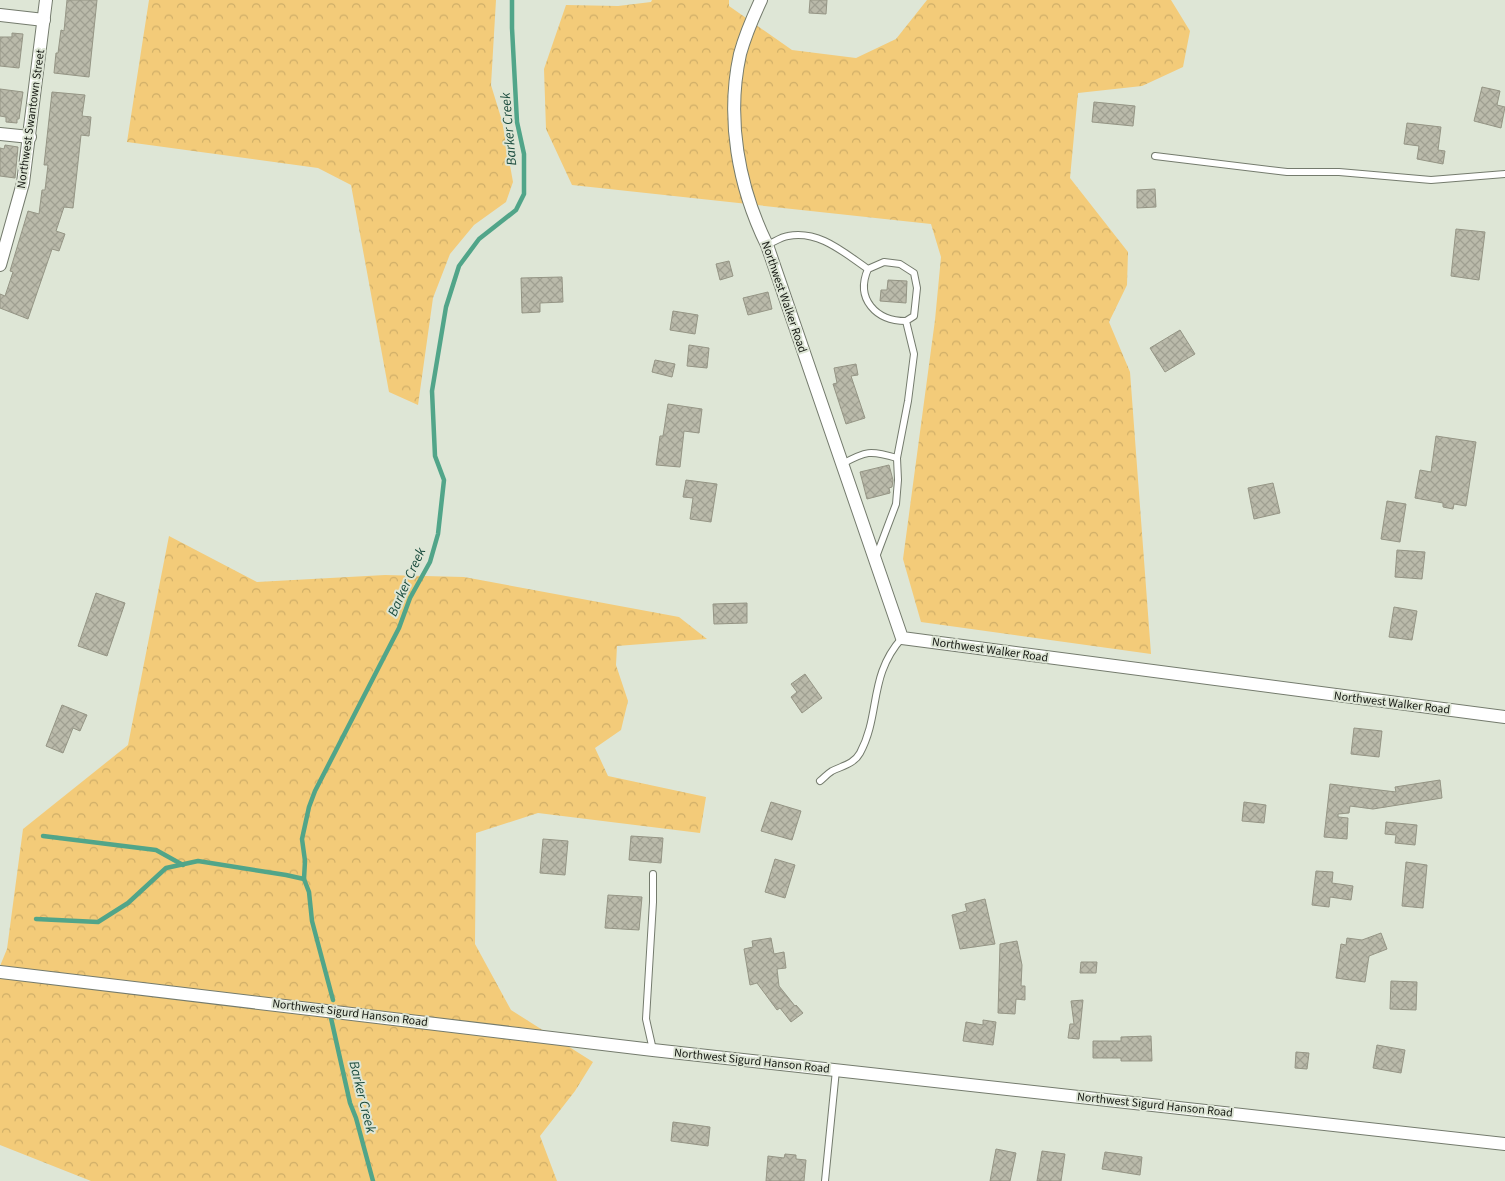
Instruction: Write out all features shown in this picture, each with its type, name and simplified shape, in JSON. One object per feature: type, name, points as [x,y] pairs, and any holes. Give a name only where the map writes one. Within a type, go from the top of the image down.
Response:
[{"type":"street","name":"Northwest Swantown Street","points":[[0,265],[3,246],[21,192],[30,137],[46,0]]},
{"type":"street","name":"Northwest Walker Road","points":[[761,0],[741,53],[734,96],[737,152],[744,183],[902,638],[1505,717]]},
{"type":"street","points":[[0,15],[44,20]]},
{"type":"street","points":[[0,134],[30,137]]},
{"type":"street","name":"Northwest Sigurd Hanson Road","points":[[0,972],[653,1050],[1505,1144]]},
{"type":"lane","points":[[1155,156],[1287,172],[1339,172],[1431,180],[1505,174]]},
{"type":"lane","points":[[767,245],[786,236],[816,236],[833,245],[868,269]]},
{"type":"lane","points":[[884,262],[900,264],[914,273],[917,288],[914,316],[906,322],[896,321],[884,317],[873,309],[866,300],[863,289],[864,278],[868,269],[884,262]]},
{"type":"lane","points":[[875,559],[896,504],[897,458],[907,410],[914,354],[906,322]]},
{"type":"lane","points":[[842,464],[859,455],[875,452],[897,458]]},
{"type":"lane","points":[[820,781],[830,772],[851,764],[860,754],[868,731],[879,678],[892,649],[902,638]]},
{"type":"lane","points":[[653,874],[646,1019],[653,1050]]},
{"type":"lane","points":[[825,1181],[836,1070]]},
{"type":"green space","points":[[149,0],[496,0],[491,85],[502,121],[513,182],[506,202],[474,225],[450,254],[433,298],[418,405],[389,392],[351,185],[318,168],[127,142]]},
{"type":"green space","points":[[652,0],[729,0],[729,6],[792,50],[856,58],[896,39],[927,0],[1171,0],[1190,31],[1183,67],[1142,86],[1078,93],[1070,178],[1128,252],[1127,285],[1109,322],[1130,372],[1151,654],[921,622],[903,559],[935,320],[941,257],[931,224],[572,185],[546,129],[544,69],[566,5],[618,6],[651,2]]},
{"type":"green space","points":[[169,536],[257,582],[385,575],[464,577],[679,617],[707,639],[617,646],[616,665],[628,701],[621,730],[595,748],[608,776],[706,797],[700,833],[538,813],[476,833],[475,944],[511,1010],[593,1062],[575,1091],[540,1136],[557,1181],[91,1181],[0,1145],[0,966],[7,949],[23,829],[128,745]]},
{"type":"building","points":[[67,0],[97,0],[89,77],[54,73],[61,30],[64,31]]},
{"type":"building","points":[[810,0],[827,0],[826,14],[809,13]]},
{"type":"building","points":[[12,33],[23,34],[19,68],[0,66],[0,37],[12,37]]},
{"type":"building","points":[[1482,87],[1500,91],[1497,105],[1505,107],[1501,128],[1474,121]]},
{"type":"building","points":[[0,89],[23,92],[17,123],[6,122],[6,117],[0,116]]},
{"type":"building","points":[[52,92],[85,95],[82,116],[91,117],[89,136],[81,135],[73,208],[64,207],[56,231],[65,234],[59,251],[52,249],[28,319],[0,308],[0,294],[5,296],[13,272],[10,271],[28,211],[39,214],[42,190],[45,190],[48,165],[44,165]]},
{"type":"building","points":[[1094,102],[1135,106],[1133,126],[1092,122]]},
{"type":"building","points":[[1407,123],[1441,127],[1438,150],[1445,151],[1443,164],[1417,159],[1419,146],[1404,144]]},
{"type":"building","points":[[5,145],[18,147],[15,178],[0,176],[0,148],[4,149]]},
{"type":"building","points":[[1155,189],[1156,207],[1137,208],[1137,190]]},
{"type":"building","points":[[1456,229],[1485,232],[1479,280],[1451,276]]},
{"type":"building","points":[[729,261],[733,276],[720,280],[716,264]]},
{"type":"building","points":[[562,277],[563,302],[540,303],[540,312],[522,313],[521,278]]},
{"type":"building","points":[[888,280],[907,281],[906,303],[880,301],[881,290],[887,290]]},
{"type":"building","points":[[768,292],[772,309],[748,315],[743,298]]},
{"type":"building","points":[[673,311],[698,315],[695,334],[670,330]]},
{"type":"building","points":[[1180,330],[1195,354],[1165,372],[1150,348]]},
{"type":"building","points":[[689,345],[709,348],[707,368],[687,366]]},
{"type":"building","points":[[655,360],[675,364],[672,377],[652,372]]},
{"type":"building","points":[[856,364],[858,375],[851,376],[865,418],[846,424],[833,384],[837,383],[834,368]]},
{"type":"building","points":[[668,404],[702,409],[699,433],[684,431],[680,467],[656,465],[660,436],[663,436]]},
{"type":"building","points":[[1436,436],[1476,442],[1466,506],[1454,504],[1453,509],[1443,507],[1443,503],[1415,498],[1420,470],[1431,472]]},
{"type":"building","points":[[889,465],[893,480],[892,487],[889,488],[890,493],[867,499],[860,472]]},
{"type":"building","points":[[686,480],[717,484],[711,522],[690,519],[693,498],[683,497]]},
{"type":"building","points":[[1273,483],[1280,513],[1254,519],[1248,488]]},
{"type":"building","points":[[1387,501],[1406,504],[1400,542],[1381,539]]},
{"type":"building","points":[[1397,550],[1425,552],[1422,579],[1395,577]]},
{"type":"building","points":[[96,593],[125,603],[107,656],[78,646]]},
{"type":"building","points":[[747,603],[747,623],[714,624],[713,604]]},
{"type":"building","points":[[1394,607],[1417,611],[1412,640],[1389,637]]},
{"type":"building","points":[[805,674],[822,698],[802,713],[791,697],[797,692],[791,684]]},
{"type":"building","points":[[62,705],[87,715],[80,731],[73,728],[63,753],[46,746]]},
{"type":"building","points":[[1354,728],[1382,731],[1379,757],[1351,754]]},
{"type":"building","points":[[1440,780],[1442,798],[1373,809],[1350,806],[1349,813],[1338,814],[1338,817],[1348,818],[1347,839],[1324,837],[1330,784],[1396,792],[1395,787]]},
{"type":"building","points":[[771,802],[801,811],[792,840],[761,831]]},
{"type":"building","points":[[1244,802],[1266,805],[1264,823],[1242,821]]},
{"type":"building","points":[[1386,822],[1417,825],[1415,845],[1395,843],[1396,835],[1385,834]]},
{"type":"building","points":[[631,836],[663,838],[661,863],[629,860]]},
{"type":"building","points":[[543,839],[568,841],[565,875],[540,873]]},
{"type":"building","points":[[775,859],[795,865],[785,898],[765,892]]},
{"type":"building","points":[[1406,862],[1427,865],[1423,908],[1402,906]]},
{"type":"building","points":[[1316,871],[1333,872],[1332,883],[1353,886],[1351,900],[1330,897],[1329,907],[1312,905]]},
{"type":"building","points":[[608,895],[642,897],[639,930],[605,928]]},
{"type":"building","points":[[985,899],[995,944],[960,949],[952,915],[967,911],[965,904]]},
{"type":"building","points":[[1381,933],[1387,949],[1369,956],[1365,982],[1336,978],[1341,944],[1346,945],[1347,938],[1362,940]]},
{"type":"building","points":[[771,938],[774,954],[784,952],[786,968],[777,969],[779,986],[803,1013],[791,1022],[780,1008],[777,1010],[757,983],[750,985],[744,949],[753,947],[752,941]]},
{"type":"building","points":[[1017,941],[1022,965],[1021,986],[1025,986],[1025,1000],[1016,999],[1015,1014],[998,1013],[1000,944]]},
{"type":"building","points":[[1081,962],[1097,962],[1096,973],[1080,973]]},
{"type":"building","points":[[1391,981],[1417,982],[1416,1010],[1390,1009]]},
{"type":"building","points":[[1083,1000],[1079,1039],[1068,1038],[1070,1024],[1074,1024],[1071,1001]]},
{"type":"building","points":[[983,1020],[996,1022],[993,1045],[963,1041],[966,1022],[983,1025]]},
{"type":"building","points":[[1151,1036],[1152,1061],[1121,1061],[1121,1058],[1093,1058],[1093,1041],[1121,1041],[1121,1037]]},
{"type":"building","points":[[1377,1045],[1405,1050],[1401,1073],[1373,1068]]},
{"type":"building","points":[[1296,1052],[1309,1053],[1307,1069],[1295,1068]]},
{"type":"building","points":[[673,1122],[710,1127],[708,1146],[671,1141]]},
{"type":"building","points":[[996,1149],[1016,1153],[1010,1181],[990,1181]]},
{"type":"building","points":[[1042,1151],[1065,1154],[1061,1181],[1037,1181]]},
{"type":"building","points":[[1105,1152],[1142,1157],[1140,1175],[1102,1169]]},
{"type":"building","points":[[785,1154],[796,1155],[796,1159],[806,1160],[804,1181],[766,1181],[768,1156],[784,1158]]},
{"type":"waterway","name":"Barker Creek","points":[[333,1000],[312,921],[309,892],[304,879],[305,861],[302,839],[309,807],[315,791],[399,628],[410,598],[430,562],[438,534],[444,480],[435,456],[432,391],[446,307],[459,266],[479,239],[516,210],[524,194],[524,154],[517,122],[512,0]]},
{"type":"waterway","points":[[43,836],[156,850],[183,865]]},
{"type":"waterway","points":[[36,919],[98,922],[128,903],[166,868],[198,861],[304,879]]},
{"type":"waterway","name":"Barker Creek","points":[[331,1018],[350,1103],[356,1118],[373,1181]]}]
